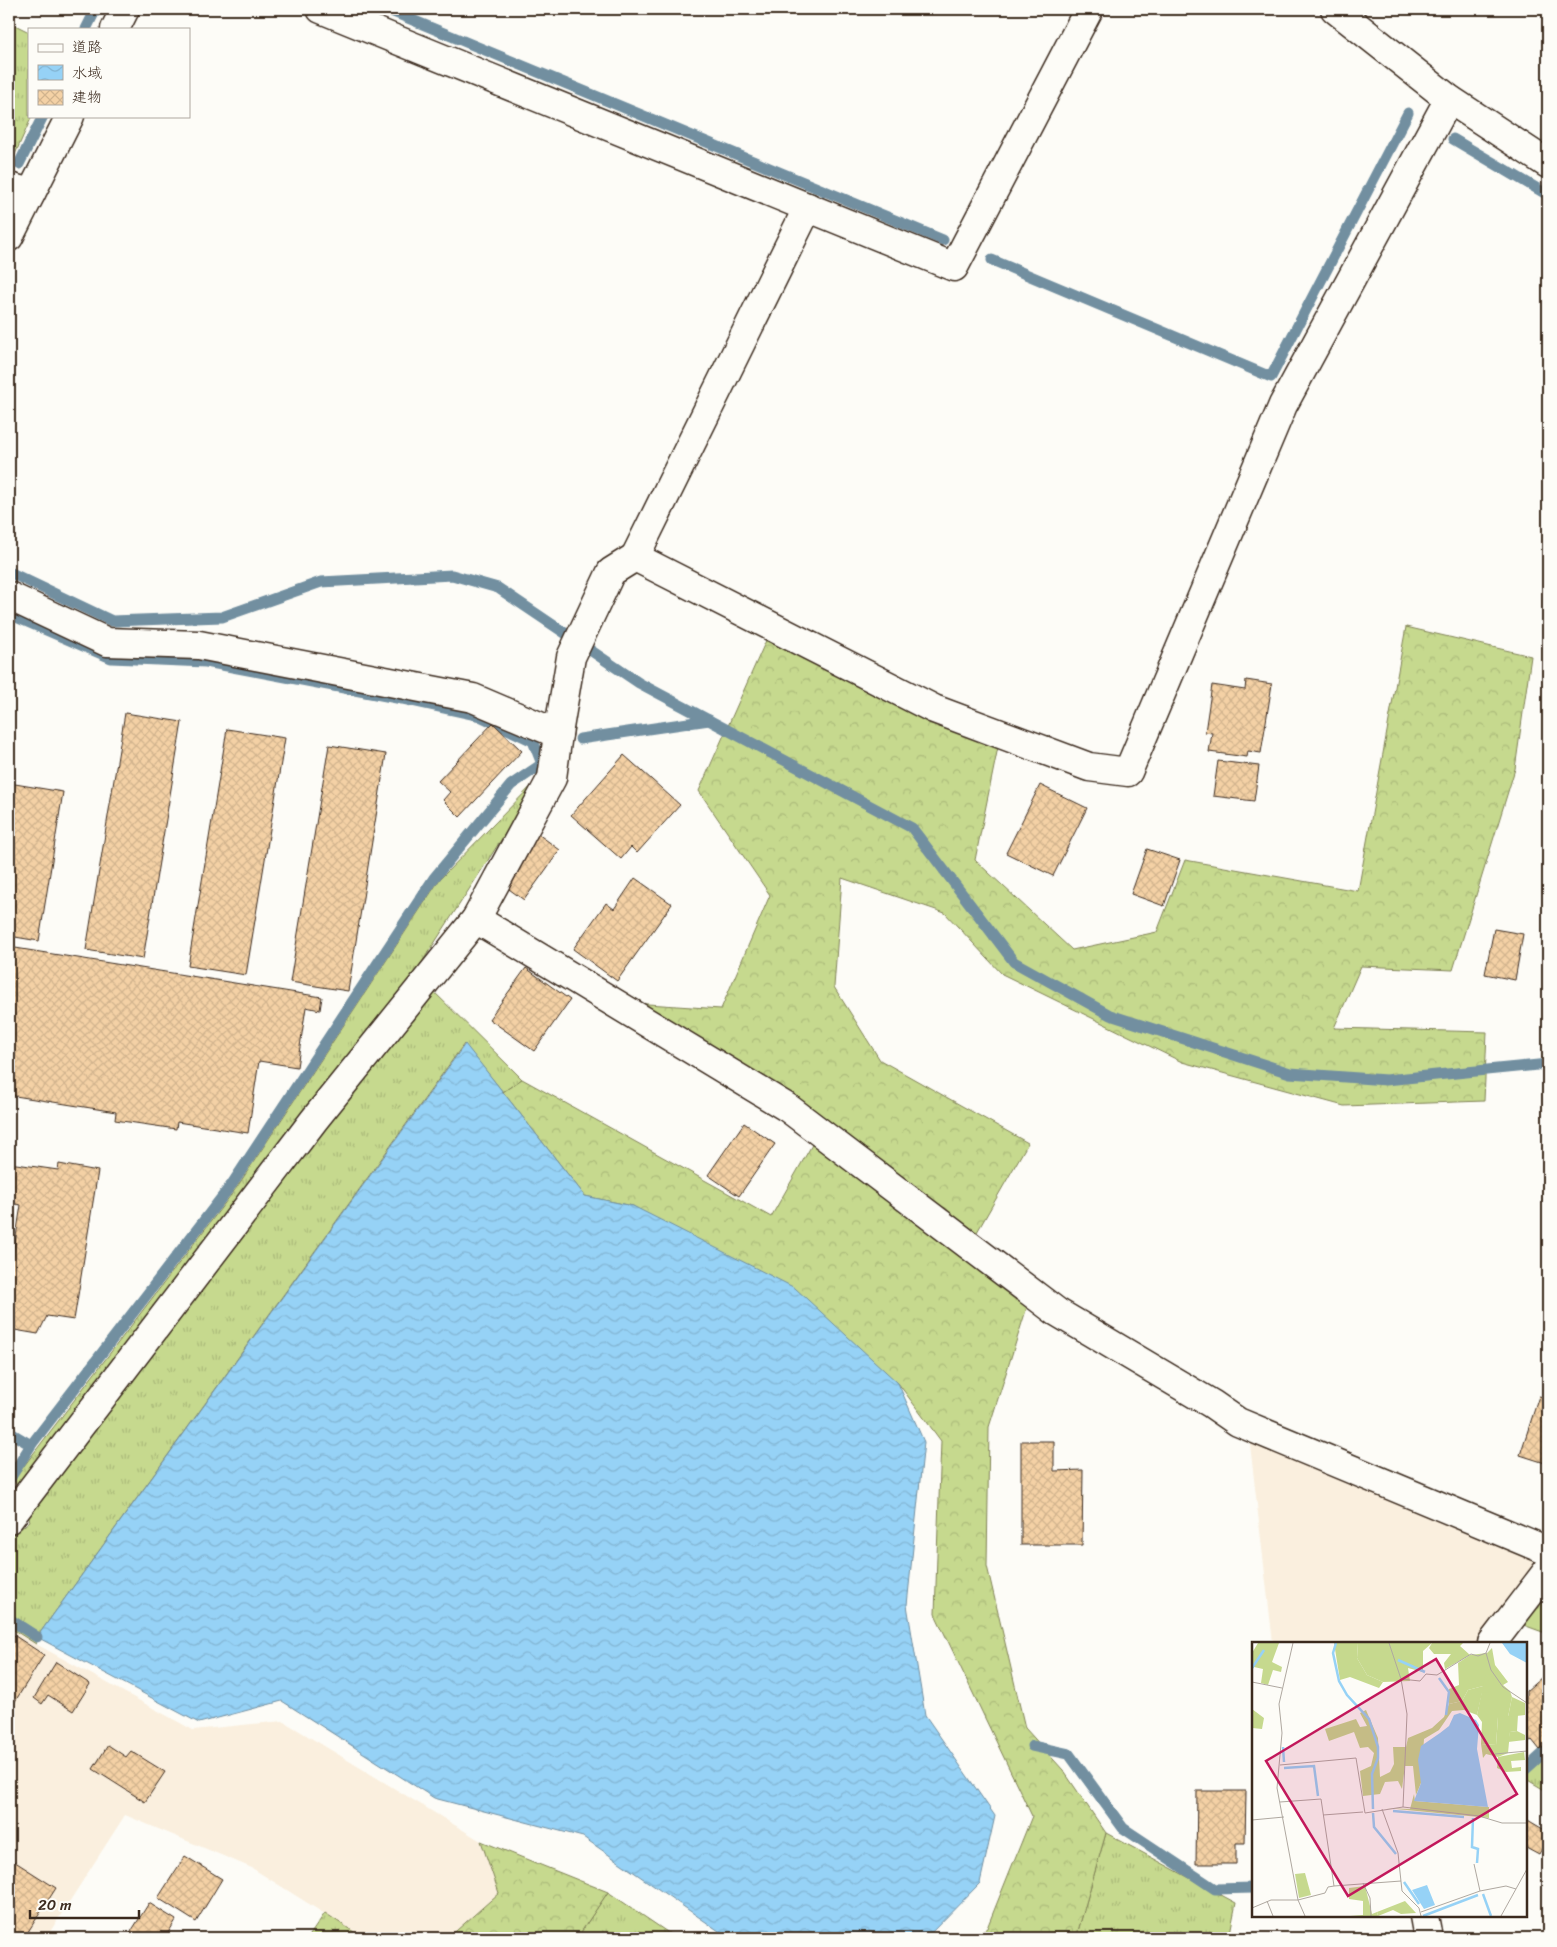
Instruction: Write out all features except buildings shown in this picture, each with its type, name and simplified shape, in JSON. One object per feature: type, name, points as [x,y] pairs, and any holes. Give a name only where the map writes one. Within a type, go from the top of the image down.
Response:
[{"type":"street","points":[[116,28],[125,9]]},
{"type":"street","points":[[321,9],[954,267],[1089,9]]},
{"type":"street","points":[[1335,9],[1449,99],[1548,164]]},
{"type":"street","points":[[635,556],[934,709],[1089,767],[1128,772],[1283,405],[1449,99]]},
{"type":"street","points":[[9,237],[20,190],[69,118]]},
{"type":"street","points":[[9,1519],[314,1120],[476,919],[552,778],[571,657],[585,626],[611,572],[635,556],[808,207]]},
{"type":"street","points":[[9,596],[106,642],[199,645],[473,698],[558,734]]},
{"type":"street","points":[[476,919],[788,1108],[1057,1312],[1212,1404],[1238,1422],[1548,1551]]},
{"type":"street","points":[[1493,1642],[1548,1570]]},
{"type":"street","points":[[1424,1917],[1428,1938]]},
{"type":"shaded area","points":[[1249,1436],[1543,1561],[1477,1642],[1273,1642]]},
{"type":"shaded area","points":[[9,1627],[36,1644],[193,1730],[283,1721],[481,1841],[499,1893],[448,1938],[363,1938],[252,1868],[125,1815],[46,1938],[9,1938]]},
{"type":"green space","points":[[9,22],[28,32],[28,118],[31,118],[9,168]]},
{"type":"green space","points":[[1406,627],[1531,656],[1515,769],[1453,970],[1361,966],[1334,1028],[1487,1032],[1484,1101],[1344,1106],[1182,1062],[1002,974],[945,913],[842,878],[834,987],[880,1060],[1028,1143],[965,1253],[1027,1307],[989,1427],[987,1566],[1025,1728],[1063,1770],[1106,1833],[1076,1938],[972,1938],[987,1928],[1032,1816],[935,1614],[941,1441],[898,1383],[633,1206],[585,1196],[503,1092],[522,1079],[771,1217],[813,1143],[633,1003],[721,1009],[770,895],[699,791],[768,636],[999,742],[975,860],[1072,950],[1157,932],[1185,860],[1358,891]]},
{"type":"green space","points":[[545,772],[415,973],[522,1079],[503,1092],[464,1044],[37,1637],[36,1644],[9,1627],[9,1538],[30,1521],[14,1479],[237,1187],[440,879]]},
{"type":"green space","points":[[1548,1549],[1548,1634],[1499,1616]]},
{"type":"green space","points":[[1548,1742],[1548,1792],[1527,1780],[1527,1763]]},
{"type":"green space","points":[[1106,1833],[1236,1903],[1229,1938],[1076,1938]]},
{"type":"green space","points":[[481,1841],[608,1892],[577,1938],[448,1938],[499,1893]]},
{"type":"green space","points":[[608,1892],[676,1938],[577,1938]]},
{"type":"green space","points":[[325,1913],[363,1938],[308,1938]]},
{"type":"water","points":[[465,1044],[585,1196],[633,1206],[795,1288],[898,1383],[924,1442],[907,1605],[925,1715],[995,1816],[980,1883],[926,1938],[729,1938],[583,1837],[434,1798],[282,1701],[199,1723],[37,1637]]},
{"type":"waterway","points":[[86,28],[96,9]]},
{"type":"waterway","points":[[386,9],[943,240]]},
{"type":"waterway","points":[[992,260],[1271,377],[1408,113]]},
{"type":"waterway","points":[[19,164],[42,118]]},
{"type":"waterway","points":[[1453,139],[1548,195]]},
{"type":"waterway","points":[[9,572],[112,621],[222,617],[321,582],[452,575],[498,588],[639,683],[912,828],[1014,962],[1110,1015],[1290,1073],[1386,1080],[1548,1064]]},
{"type":"waterway","points":[[9,614],[111,658],[206,662],[402,699],[480,716],[533,741],[542,764],[511,785],[434,878],[232,1184],[31,1445]]},
{"type":"waterway","points":[[580,739],[709,720]]},
{"type":"waterway","points":[[9,1432],[31,1445],[9,1480]]},
{"type":"waterway","points":[[9,1619],[37,1637]]},
{"type":"waterway","points":[[1032,1746],[1069,1754],[1123,1828],[1215,1889],[1252,1888]]},
{"type":"waterway","points":[[1527,1768],[1548,1749]]}]
